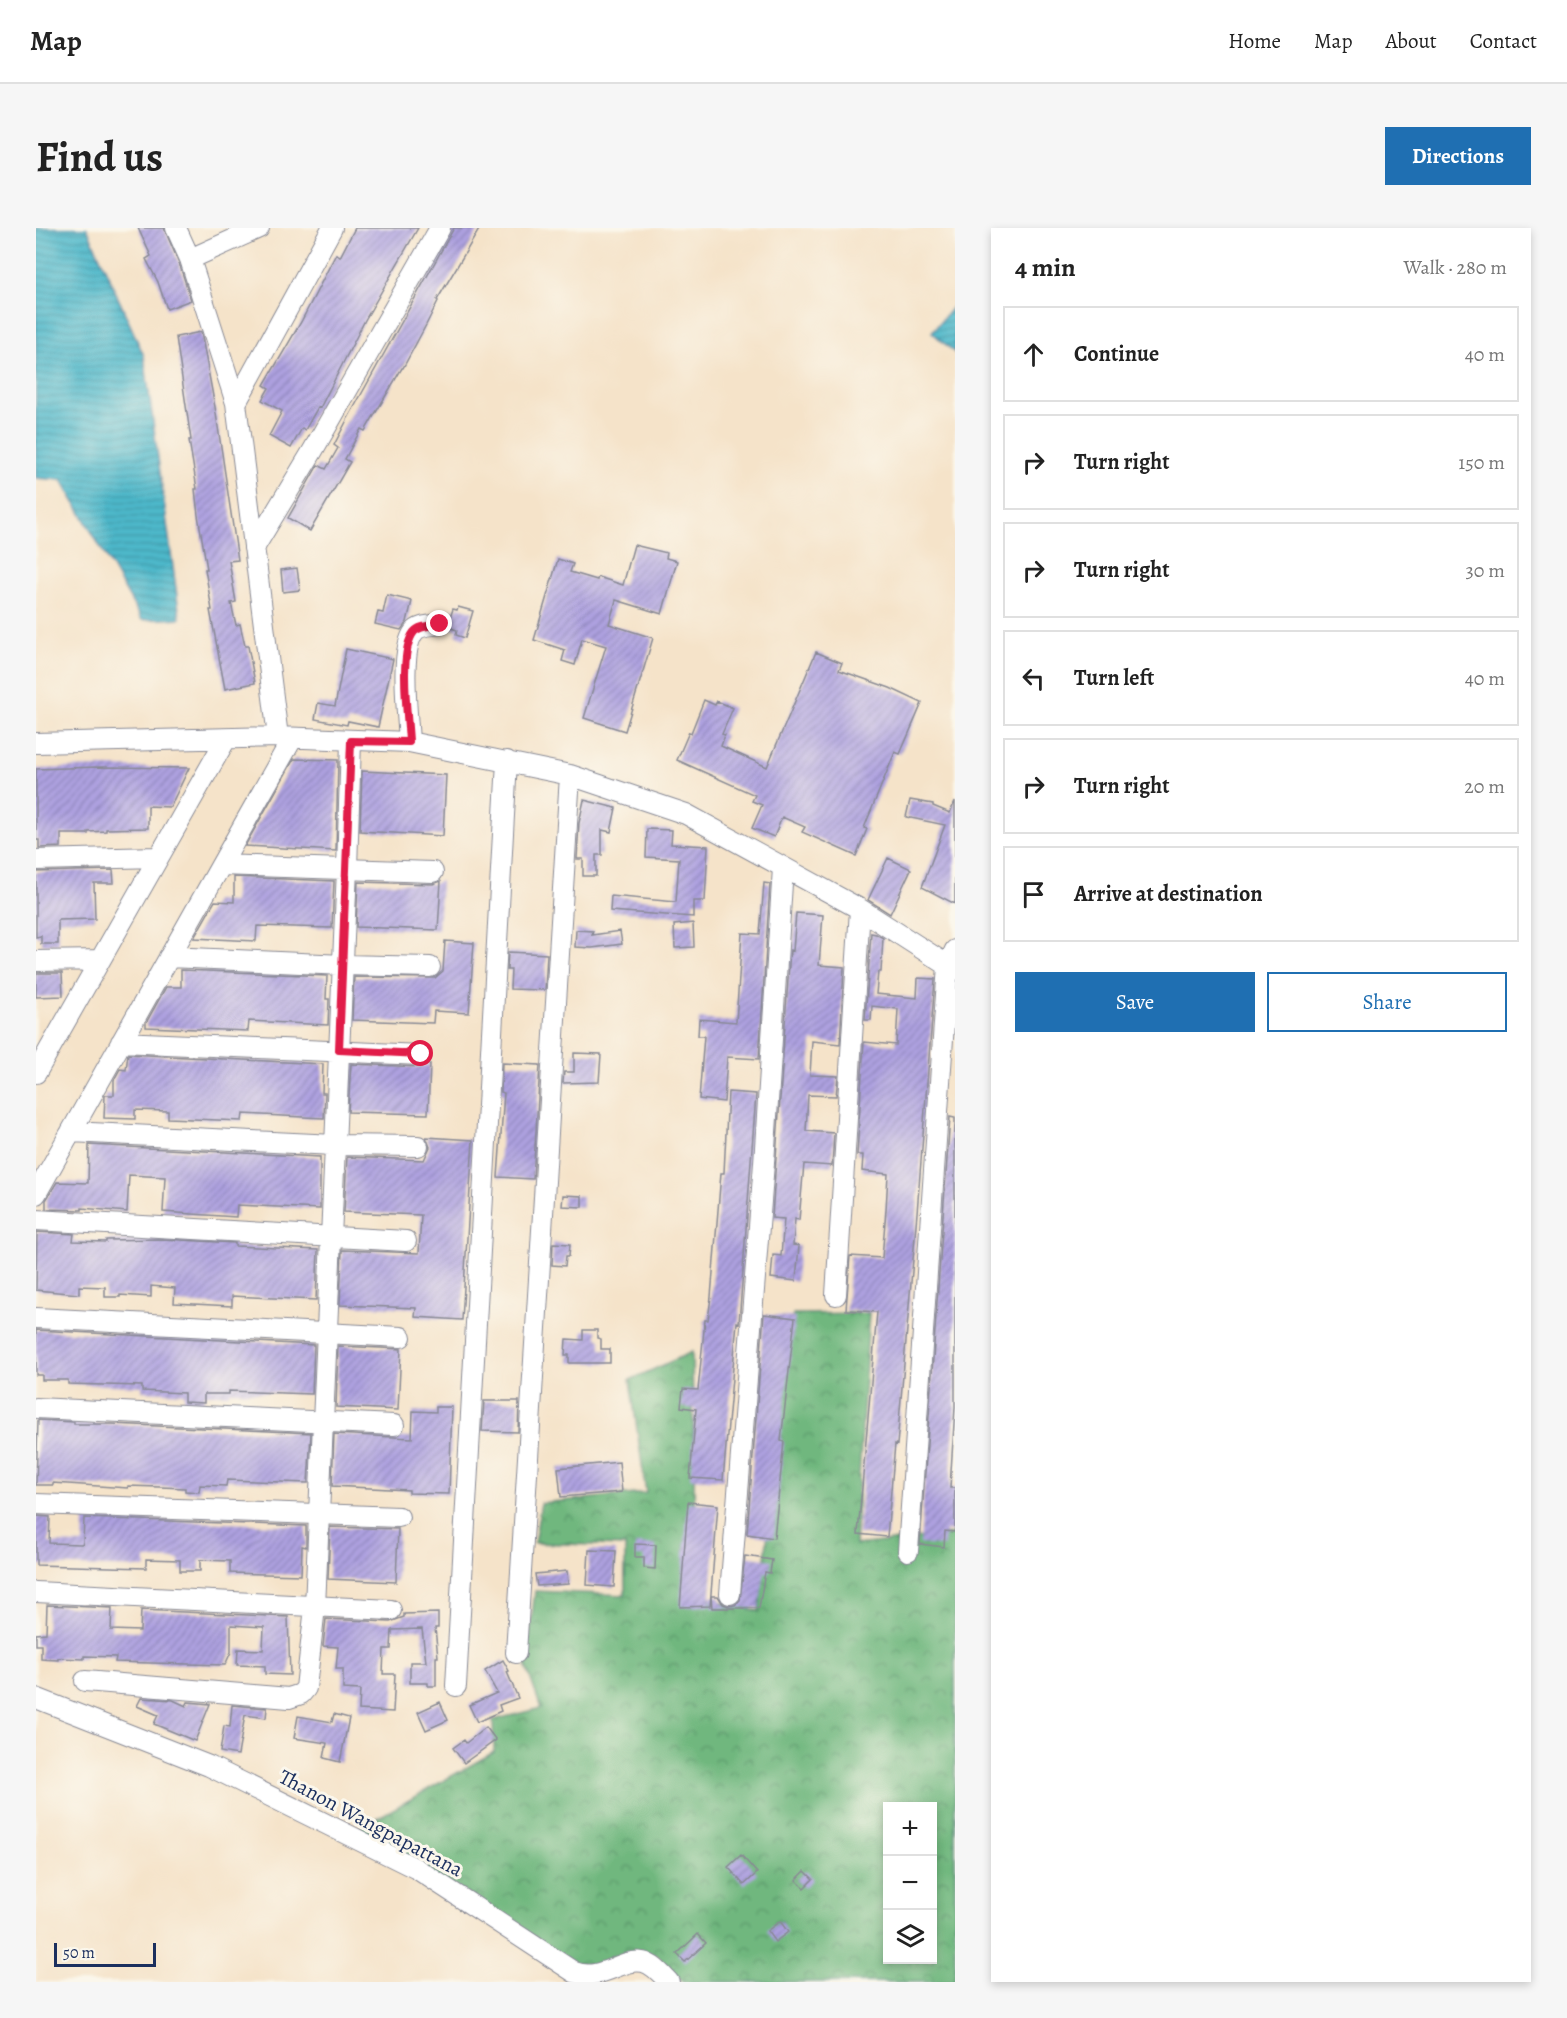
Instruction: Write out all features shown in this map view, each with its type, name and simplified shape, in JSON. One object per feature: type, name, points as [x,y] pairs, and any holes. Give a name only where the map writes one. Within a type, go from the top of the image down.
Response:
[{"type":"street","points":[[36,1194],[221,865],[285,738],[254,548],[236,403],[190,259],[176,228]]},
{"type":"street","points":[[190,259],[259,228]]},
{"type":"street","points":[[314,228],[322,247]]},
{"type":"street","points":[[236,403],[332,228]]},
{"type":"street","points":[[254,548],[312,453],[440,228]]},
{"type":"street","points":[[409,742],[406,651],[414,632],[419,627],[440,624]]},
{"type":"street","points":[[36,743],[285,738],[409,742],[570,775],[686,814],[953,962],[908,1551]]},
{"type":"street","points":[[38,1066],[226,739]]},
{"type":"street","points":[[85,1681],[289,1698],[296,1697],[306,1689],[315,1607],[351,741]]},
{"type":"street","points":[[456,1686],[507,761]]},
{"type":"street","points":[[516,1653],[570,775]]},
{"type":"street","points":[[36,860],[158,857]]},
{"type":"street","points":[[221,865],[434,872]]},
{"type":"street","points":[[730,1594],[764,1163],[783,868]]},
{"type":"street","points":[[836,1295],[860,909]]},
{"type":"street","points":[[169,957],[430,967]]},
{"type":"street","points":[[36,961],[100,960]]},
{"type":"street","points":[[121,1042],[421,1054]]},
{"type":"street","points":[[71,1132],[335,1145],[418,1146]]},
{"type":"street","points":[[36,1220],[406,1241]]},
{"type":"street","points":[[36,1318],[401,1337]]},
{"type":"street","points":[[36,1408],[394,1425]]},
{"type":"street","points":[[36,1504],[399,1517]]},
{"type":"street","points":[[36,1592],[391,1610]]},
{"type":"street","name":"Thanon Wangpapattana","points":[[36,1698],[209,1766],[417,1869],[574,1972],[585,1976],[644,1962],[659,1971],[669,1982]]},
{"type":"green space","points":[[869,1313],[855,1545],[955,1534],[955,1982],[683,1982],[656,1954],[585,1976],[356,1830],[494,1752],[493,1720],[541,1708],[526,1666],[535,1591],[625,1595],[625,1546],[534,1543],[541,1503],[646,1493],[630,1380],[692,1352],[696,1596],[759,1611],[793,1314]]},
{"type":"water","points":[[36,228],[87,228],[144,356],[180,618],[142,620],[62,480],[36,478]]},
{"type":"water","points":[[955,304],[955,353],[932,332]]},
{"type":"building","points":[[138,228],[164,228],[191,300],[167,309],[158,282],[146,259],[151,256]]},
{"type":"building","points":[[355,228],[418,228],[365,320],[320,408],[318,407],[305,430],[302,428],[291,448],[269,436],[282,411],[262,400],[269,388],[264,385],[301,322],[336,254],[340,257]]},
{"type":"building","points":[[454,228],[480,228],[437,300],[403,368],[365,431],[361,429],[345,459],[350,462],[310,531],[288,518],[318,465],[326,469],[338,448],[334,445],[347,420]]},
{"type":"building","points":[[201,332],[215,407],[238,560],[229,561],[236,602],[231,603],[236,625],[240,624],[245,646],[248,646],[255,683],[225,689],[210,610],[212,610],[205,569],[207,569],[189,440],[191,440],[176,337]]},
{"type":"building","points":[[634,545],[667,553],[666,558],[677,561],[662,614],[616,600],[609,624],[653,638],[625,731],[584,718],[606,646],[582,639],[575,665],[562,661],[565,650],[534,640],[558,559],[573,564],[570,572],[597,580],[598,577],[623,585]]},
{"type":"building","points":[[297,568],[300,590],[283,592],[281,570]]},
{"type":"building","points":[[387,595],[412,601],[407,622],[401,630],[375,624],[378,612],[383,613]]},
{"type":"building","points":[[458,607],[473,611],[465,638],[456,635],[457,630],[451,628],[450,618],[453,609],[457,610]]},
{"type":"building","points":[[346,649],[393,659],[378,727],[348,721],[347,725],[315,719],[318,703],[335,706]]},
{"type":"building","points":[[816,652],[842,663],[839,670],[890,688],[922,703],[900,754],[895,752],[864,828],[867,829],[856,856],[802,832],[805,827],[782,817],[774,837],[752,828],[762,805],[752,801],[755,795],[677,760],[704,700],[715,705],[717,701],[733,708],[722,734],[725,735],[721,746],[767,767]]},
{"type":"building","points":[[294,759],[338,760],[336,851],[245,846]]},
{"type":"building","points":[[189,768],[170,807],[148,806],[148,828],[106,829],[106,831],[88,832],[88,834],[61,834],[61,847],[39,848],[39,840],[36,840],[36,769]]},
{"type":"building","points":[[362,771],[446,775],[443,836],[360,831]]},
{"type":"building","points":[[584,800],[616,808],[611,832],[602,830],[602,855],[596,855],[596,876],[583,876],[583,859],[577,859],[579,823]]},
{"type":"building","points":[[910,800],[933,804],[950,813],[955,801],[955,904],[922,887],[945,825],[906,817]]},
{"type":"building","points":[[647,829],[672,830],[671,844],[708,846],[705,901],[693,901],[693,917],[610,911],[611,896],[676,902],[679,859],[646,857]]},
{"type":"building","points":[[888,858],[911,869],[890,914],[868,900]]},
{"type":"building","points":[[113,870],[114,883],[94,883],[95,919],[58,920],[58,944],[41,944],[41,936],[36,937],[36,872]]},
{"type":"building","points":[[234,877],[334,881],[332,928],[257,926],[256,941],[194,938],[215,901],[234,902]]},
{"type":"building","points":[[441,881],[438,930],[356,927],[358,882],[433,884]]},
{"type":"building","points":[[764,883],[770,884],[759,1059],[727,1057],[724,1102],[699,1099],[704,1036],[698,1036],[699,1019],[736,1022],[742,933],[760,934]]},
{"type":"building","points":[[796,913],[823,915],[819,965],[844,967],[840,1044],[812,1041],[810,1075],[838,1076],[836,1096],[808,1095],[806,1131],[834,1133],[832,1166],[804,1164],[799,1220],[795,1219],[793,1245],[799,1246],[796,1281],[771,1278],[773,1255],[781,1256],[784,1219],[772,1218],[790,950],[793,951]]},
{"type":"building","points":[[693,923],[694,947],[675,948],[674,925]]},
{"type":"building","points":[[576,930],[593,931],[592,935],[620,931],[622,944],[592,948],[575,947]]},
{"type":"building","points":[[871,933],[883,938],[881,972],[878,972],[876,994],[917,998],[918,978],[935,979],[917,1213],[887,1537],[858,1534],[877,1312],[846,1310],[850,1256],[882,1258],[886,1210],[888,1174],[862,1171],[863,1155],[857,1155],[864,1042],[896,1045],[898,1009],[872,1006],[871,1020],[865,1020]]},
{"type":"building","points":[[445,941],[474,943],[469,1013],[434,1011],[433,1023],[352,1020],[354,977],[435,978],[443,971]]},
{"type":"building","points":[[508,952],[547,954],[545,990],[510,989],[511,970],[507,970]]},
{"type":"building","points":[[181,970],[327,976],[328,1025],[249,1021],[248,1031],[146,1027],[166,987],[181,987]]},
{"type":"building","points":[[36,973],[62,973],[63,996],[36,997]]},
{"type":"building","points":[[574,1053],[601,1054],[599,1082],[563,1083],[564,1072],[574,1072]]},
{"type":"building","points":[[128,1054],[323,1064],[324,1118],[243,1114],[242,1121],[168,1118],[168,1111],[135,1110],[135,1119],[104,1118],[105,1095],[114,1095],[114,1080],[120,1069],[126,1070]]},
{"type":"building","points":[[502,1063],[540,1065],[533,1179],[498,1177],[504,1093],[501,1092]]},
{"type":"building","points":[[351,1064],[420,1067],[430,1064],[428,1114],[348,1112]]},
{"type":"building","points":[[728,1092],[756,1094],[739,1323],[737,1322],[723,1480],[690,1478],[696,1409],[681,1407],[683,1389],[698,1390],[705,1320],[708,1320],[711,1297],[721,1173],[724,1173]]},
{"type":"building","points":[[950,1117],[955,1118],[955,1407],[950,1488],[955,1488],[955,1532],[945,1531],[944,1547],[920,1544]]},
{"type":"building","points":[[426,1137],[473,1140],[462,1320],[415,1317],[416,1308],[340,1305],[342,1250],[419,1253],[421,1215],[344,1212],[347,1157],[424,1160],[430,1147]]},
{"type":"building","points":[[89,1145],[320,1157],[320,1209],[237,1205],[236,1217],[163,1212],[165,1177],[129,1175],[127,1212],[82,1208],[82,1210],[46,1209],[46,1200],[57,1182],[88,1183]]},
{"type":"building","points":[[563,1195],[582,1196],[582,1207],[562,1206]]},
{"type":"building","points":[[37,1232],[74,1234],[73,1241],[162,1239],[235,1243],[235,1246],[318,1250],[316,1300],[232,1296],[232,1306],[174,1303],[175,1288],[151,1286],[151,1297],[120,1295],[120,1297],[105,1297],[105,1287],[79,1286],[79,1294],[36,1290]]},
{"type":"building","points":[[553,1243],[570,1244],[565,1266],[552,1265]]},
{"type":"building","points":[[764,1314],[795,1318],[781,1441],[784,1442],[774,1538],[747,1534]]},
{"type":"building","points":[[36,1330],[314,1345],[312,1394],[229,1391],[229,1394],[204,1394],[204,1403],[184,1402],[184,1393],[142,1391],[142,1386],[68,1384],[68,1380],[42,1380],[42,1375],[36,1375]]},
{"type":"building","points":[[583,1330],[597,1330],[597,1338],[601,1339],[601,1349],[610,1349],[610,1363],[569,1363],[569,1355],[565,1355],[566,1339],[583,1340]]},
{"type":"building","points":[[338,1346],[401,1349],[398,1410],[336,1407]]},
{"type":"building","points":[[484,1401],[519,1401],[518,1432],[482,1431]]},
{"type":"building","points":[[436,1407],[452,1407],[449,1494],[332,1486],[334,1434],[412,1438],[413,1411],[436,1412]]},
{"type":"building","points":[[38,1420],[74,1422],[74,1424],[311,1433],[308,1483],[227,1480],[226,1486],[200,1485],[199,1492],[185,1491],[185,1488],[128,1486],[128,1488],[53,1483],[53,1485],[36,1485]]},
{"type":"building","points":[[619,1462],[622,1492],[561,1497],[558,1468]]},
{"type":"building","points":[[688,1502],[718,1505],[710,1606],[680,1607]]},
{"type":"building","points":[[36,1516],[50,1517],[49,1543],[83,1543],[84,1518],[306,1526],[306,1547],[302,1546],[301,1575],[230,1573],[230,1561],[200,1560],[200,1571],[180,1571],[180,1560],[146,1559],[146,1568],[36,1565]]},
{"type":"building","points":[[330,1527],[398,1529],[396,1582],[328,1579]]},
{"type":"building","points":[[635,1544],[656,1545],[655,1569],[644,1568],[644,1557],[635,1557]]},
{"type":"building","points":[[589,1550],[616,1551],[614,1587],[587,1585]]},
{"type":"building","points":[[745,1556],[772,1560],[770,1573],[765,1572],[759,1608],[712,1608],[711,1596],[718,1596],[723,1604],[728,1606],[735,1605],[740,1600]]},
{"type":"building","points":[[567,1571],[568,1584],[537,1586],[535,1574]]},
{"type":"building","points":[[47,1605],[112,1608],[111,1630],[140,1631],[141,1610],[288,1617],[290,1675],[265,1674],[265,1666],[237,1665],[238,1649],[263,1650],[264,1627],[231,1625],[231,1652],[225,1665],[115,1662],[116,1657],[84,1656],[84,1659],[41,1659],[41,1645],[36,1645],[36,1634],[46,1633]]},
{"type":"building","points":[[438,1613],[438,1628],[435,1628],[438,1657],[436,1657],[436,1686],[428,1686],[428,1683],[410,1683],[410,1662],[426,1662],[422,1629],[392,1630],[391,1649],[384,1649],[383,1674],[395,1674],[393,1712],[359,1710],[360,1690],[343,1689],[343,1669],[336,1669],[338,1647],[323,1646],[326,1619],[390,1622],[404,1617],[404,1614]]},
{"type":"building","points":[[503,1660],[518,1698],[499,1705],[501,1711],[477,1722],[469,1705],[497,1693],[485,1671]]},
{"type":"building","points":[[141,1698],[173,1700],[186,1706],[188,1702],[210,1704],[195,1741],[154,1724],[158,1715],[137,1706]]},
{"type":"building","points":[[440,1702],[448,1720],[426,1730],[418,1712]]},
{"type":"building","points":[[232,1705],[267,1708],[266,1718],[245,1715],[238,1755],[220,1752],[224,1726],[230,1727]]},
{"type":"building","points":[[334,1714],[349,1718],[340,1762],[324,1758],[327,1743],[294,1738],[298,1716],[332,1722]]},
{"type":"building","points":[[486,1727],[496,1740],[464,1763],[453,1748],[464,1740],[466,1743]]},
{"type":"building","points":[[741,1855],[757,1873],[744,1885],[728,1867]]},
{"type":"building","points":[[805,1871],[813,1879],[804,1888],[796,1880]]},
{"type":"building","points":[[780,1921],[788,1932],[775,1942],[767,1931]]},
{"type":"building","points":[[698,1934],[706,1943],[685,1962],[677,1954]]},
{"type":"route","points":[[421,1054],[339,1050],[351,741],[409,742],[406,651],[409,641],[419,627],[440,624]]}]
